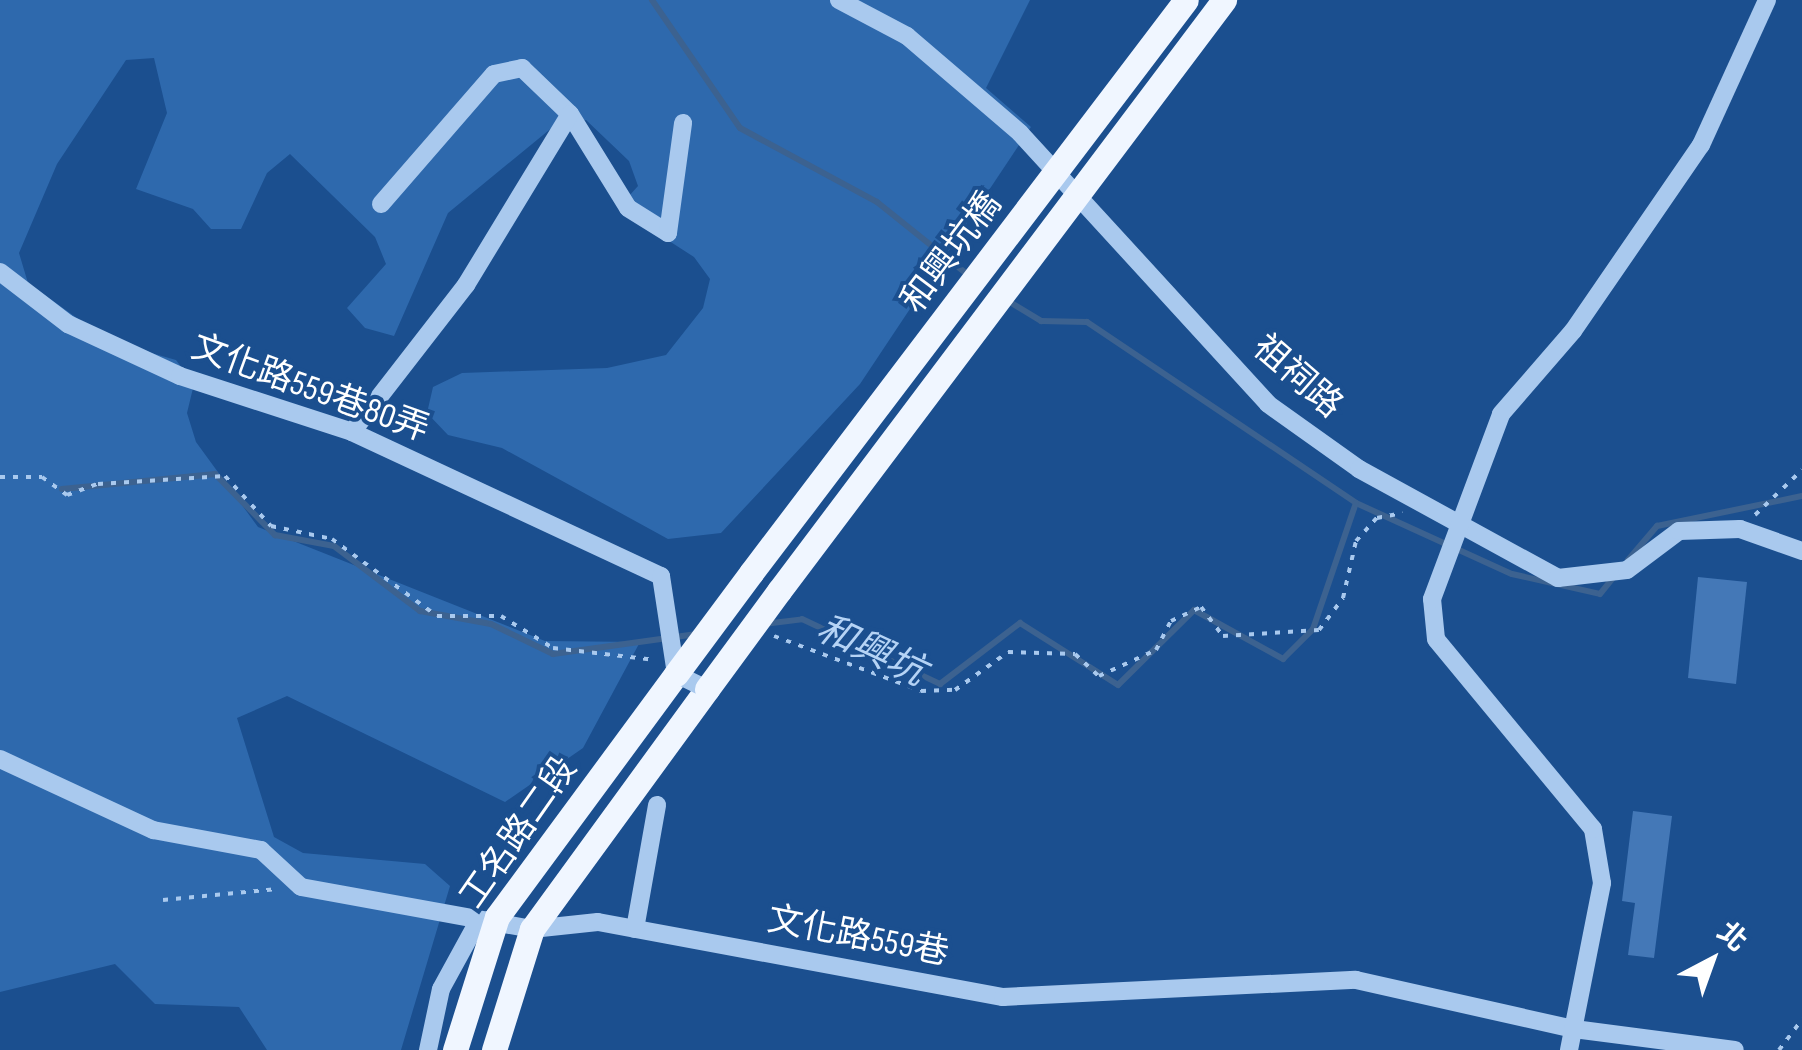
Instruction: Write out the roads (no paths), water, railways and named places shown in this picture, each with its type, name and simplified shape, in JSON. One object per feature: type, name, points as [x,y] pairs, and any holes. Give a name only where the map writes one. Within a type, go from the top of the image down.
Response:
[{"type":"main road","points":[[1058,171],[1186,0]]},
{"type":"main road","points":[[1081,195],[1224,0]]},
{"type":"main road","name":"和興坑橋","points":[[751,573],[1058,171]]},
{"type":"main road","name":"和興坑橋","points":[[779,591],[1081,195]]},
{"type":"main road","name":"工名路二段","points":[[455,1050],[497,916],[751,573]]},
{"type":"main road","name":"工名路二段","points":[[494,1050],[532,928],[779,591]]},
{"type":"lane","name":"祖祠路","points":[[839,0],[907,36],[1058,171],[1268,404],[1358,469],[1463,520],[1558,578],[1598,580],[1679,531],[1740,529],[1802,550]]},
{"type":"lane","points":[[1569,1050],[1602,883],[1592,829],[1436,639],[1432,599],[1501,414],[1574,331],[1701,146],[1767,0]]},
{"type":"lane","points":[[381,204],[494,74],[522,68],[570,114],[628,208],[668,233],[683,123]]},
{"type":"lane","points":[[352,432],[466,286],[570,114]]},
{"type":"lane","name":"文化路559巷80弄","points":[[0,272],[24,293],[180,376],[352,432],[661,576],[676,674]]},
{"type":"lane","points":[[0,287],[24,293]]},
{"type":"lane","points":[[676,674],[707,689]]},
{"type":"lane","name":"文化路559巷","points":[[0,759],[153,830],[262,850],[295,881],[497,916],[532,928],[636,928],[1003,997],[1356,980],[1574,1028],[1735,1050]]},
{"type":"lane","points":[[636,928],[657,805]]},
{"type":"lane","points":[[428,1050],[441,988],[476,926],[497,916]]},
{"type":"waterway","points":[[652,0],[740,128],[877,202],[968,275]]},
{"type":"waterway","points":[[1008,301],[1041,321],[1087,322],[1356,503],[1512,574],[1600,594],[1614,577]]},
{"type":"waterway","name":"和興坑","points":[[62,489],[215,474],[275,535],[334,546],[420,611],[491,624],[553,654],[697,634]]},
{"type":"waterway","name":"和興坑","points":[[1628,560],[1657,526],[1802,496]]},
{"type":"waterway","name":"和興坑","points":[[764,624],[802,619],[940,684],[1020,623],[1118,685],[1194,610],[1283,659],[1313,629],[1356,503]]}]
